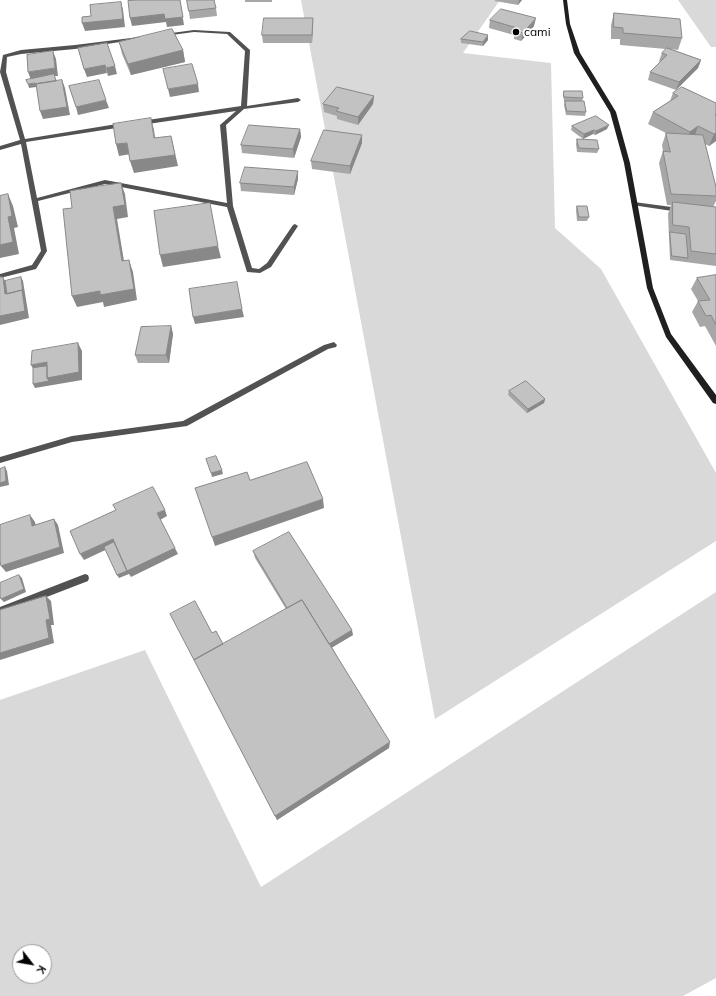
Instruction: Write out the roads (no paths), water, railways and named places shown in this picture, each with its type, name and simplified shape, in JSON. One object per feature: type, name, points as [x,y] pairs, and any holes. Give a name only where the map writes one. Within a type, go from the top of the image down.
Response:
[{"type":"street","points":[[565,0],[568,24],[577,53],[614,112],[627,163],[650,288],[668,334],[716,401]]},
{"type":"street","points":[[157,36],[194,31],[228,33],[248,51],[244,106],[223,125],[230,206],[249,270],[260,271],[269,265],[295,226]]},
{"type":"street","points":[[0,276],[34,267],[44,251],[23,141],[3,72],[5,56],[21,52],[75,47],[149,37]]},
{"type":"street","points":[[0,148],[23,141],[244,106],[298,100]]},
{"type":"street","points":[[34,200],[105,182],[230,206]]},
{"type":"street","points":[[634,204],[686,211]]},
{"type":"street","points":[[0,460],[72,439],[184,424],[326,347],[334,345]]},
{"type":"street","points":[[0,611],[85,578]]},
{"type":"place","name":"cami","points":[[516,32]]}]
